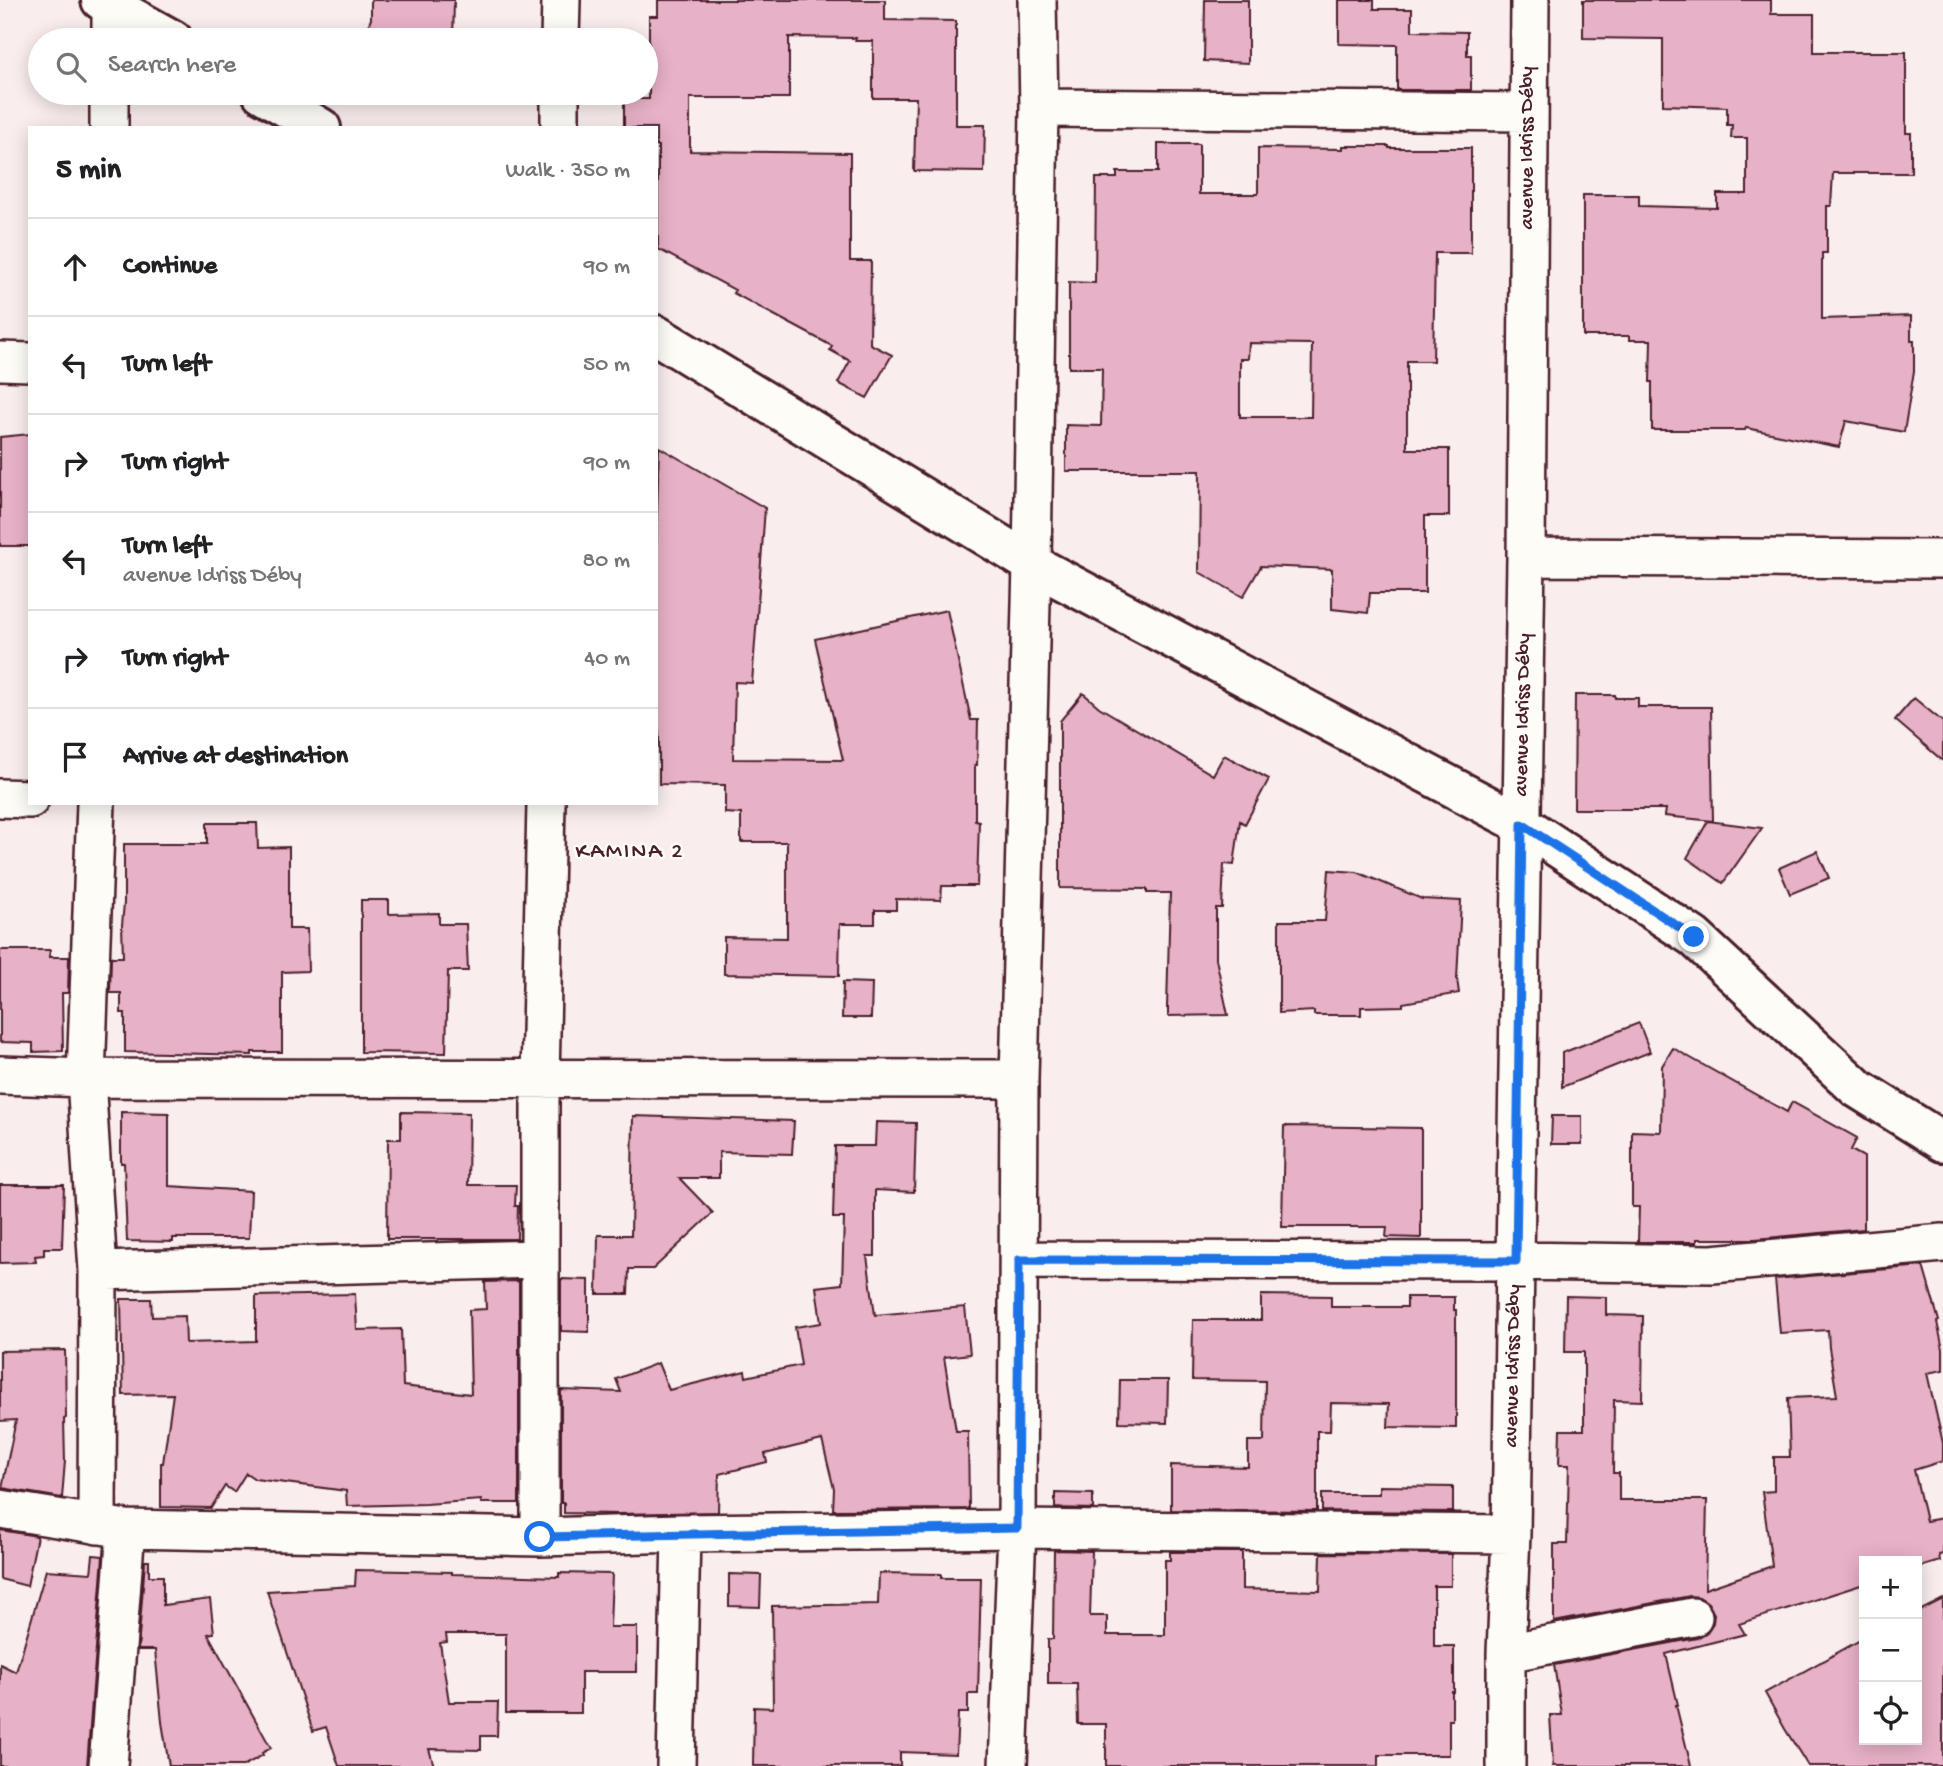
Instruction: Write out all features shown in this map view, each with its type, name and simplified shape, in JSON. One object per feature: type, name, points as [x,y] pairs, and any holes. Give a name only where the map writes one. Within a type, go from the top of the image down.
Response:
[{"type":"street","points":[[560,28],[561,0]]},
{"type":"street","points":[[1008,1766],[1017,1528],[1019,1079],[1032,564],[1039,108],[1037,0]]},
{"type":"street","name":"avenue Idriss Déby","points":[[1506,1766],[1526,557],[1527,112],[1530,0]]},
{"type":"street","points":[[109,11],[147,28]]},
{"type":"street","points":[[109,126],[110,105]]},
{"type":"street","points":[[282,105],[318,126]]},
{"type":"street","points":[[559,126],[560,105]]},
{"type":"street","points":[[1039,108],[1527,112]]},
{"type":"street","points":[[658,336],[1032,564],[1522,824],[1694,937],[1857,1088],[1943,1142]]},
{"type":"street","points":[[0,361],[28,362]]},
{"type":"street","points":[[1526,557],[1943,559]]},
{"type":"street","points":[[0,798],[28,799]]},
{"type":"street","points":[[96,805],[86,1078],[111,1527],[108,1766]]},
{"type":"street","points":[[540,1537],[540,1079],[546,805]]},
{"type":"street","points":[[0,1075],[86,1078],[1019,1079]]},
{"type":"street","points":[[1019,1260],[1712,1264],[1943,1243]]},
{"type":"street","points":[[98,1271],[540,1259]]},
{"type":"street","points":[[0,1509],[111,1527],[540,1537],[1017,1528],[1511,1534]]},
{"type":"street","points":[[676,1766],[681,1533]]},
{"type":"street","points":[[1506,1653],[1693,1617]]},
{"type":"building","points":[[371,0],[454,0],[453,28],[367,28],[371,19]]},
{"type":"building","points":[[658,0],[885,0],[885,20],[956,21],[956,125],[985,125],[984,172],[914,171],[916,98],[873,98],[873,41],[855,41],[856,38],[789,37],[789,98],[690,98],[690,151],[850,153],[850,261],[871,261],[870,344],[892,355],[867,398],[838,383],[850,361],[830,350],[832,346],[658,249],[658,126],[624,126],[624,105],[658,105],[658,28],[649,28],[649,16],[658,16]]},
{"type":"building","points":[[1205,0],[1248,0],[1248,63],[1204,61]]},
{"type":"building","points":[[1339,0],[1374,0],[1374,9],[1412,9],[1412,31],[1467,32],[1467,55],[1471,55],[1471,90],[1397,90],[1397,45],[1339,44]]},
{"type":"building","points":[[1583,0],[1771,0],[1771,14],[1814,14],[1814,52],[1906,52],[1906,133],[1911,133],[1911,173],[1833,173],[1831,206],[1827,206],[1827,253],[1822,253],[1822,319],[1911,316],[1914,371],[1904,432],[1846,421],[1839,447],[1746,428],[1652,430],[1651,340],[1629,340],[1629,336],[1583,336],[1583,195],[1639,195],[1639,206],[1717,208],[1717,194],[1747,194],[1747,138],[1731,138],[1732,125],[1727,125],[1727,107],[1663,105],[1663,39],[1583,38]]},
{"type":"building","points":[[1158,144],[1199,144],[1199,194],[1258,194],[1258,148],[1471,148],[1471,253],[1435,253],[1433,361],[1407,361],[1407,449],[1449,449],[1449,516],[1425,516],[1425,593],[1370,593],[1368,613],[1332,609],[1332,569],[1261,566],[1243,597],[1199,572],[1200,471],[1066,471],[1066,425],[1101,426],[1102,368],[1069,368],[1069,282],[1095,283],[1096,178],[1117,178],[1117,172],[1158,172]],"holes":[[[1249,343],[1312,344],[1311,417],[1240,417],[1240,359],[1248,359]]]},
{"type":"building","points":[[28,434],[28,546],[0,546],[0,437]]},
{"type":"building","points":[[659,447],[765,508],[752,683],[735,682],[733,759],[843,760],[815,639],[947,610],[971,720],[978,720],[975,765],[975,820],[979,821],[977,886],[942,886],[941,900],[896,899],[896,910],[875,910],[875,924],[840,924],[839,976],[724,974],[724,937],[787,938],[787,842],[741,842],[741,814],[725,813],[725,785],[659,784]]},
{"type":"building","points":[[1083,693],[1099,707],[1213,775],[1224,755],[1269,779],[1245,824],[1240,821],[1234,865],[1224,864],[1222,908],[1216,908],[1216,959],[1228,1015],[1168,1016],[1170,893],[1147,893],[1147,889],[1060,888],[1060,721]]},
{"type":"building","points":[[1575,695],[1638,698],[1638,707],[1711,707],[1713,821],[1665,816],[1666,809],[1574,809]]},
{"type":"building","points":[[1914,698],[1943,722],[1943,761],[1895,720]]},
{"type":"building","points":[[1708,821],[1762,828],[1723,883],[1687,858]]},
{"type":"building","points":[[207,823],[257,823],[258,848],[289,847],[289,929],[307,929],[308,971],[282,972],[282,1052],[252,1052],[252,1055],[125,1052],[125,1013],[121,1013],[121,993],[110,993],[111,957],[123,957],[124,844],[207,844]]},
{"type":"building","points":[[1817,851],[1829,878],[1790,894],[1779,868]]},
{"type":"building","points":[[1329,870],[1357,872],[1422,899],[1461,901],[1457,979],[1459,993],[1403,1003],[1403,1006],[1361,1007],[1361,1015],[1314,1015],[1314,1011],[1279,1013],[1279,921],[1325,921]]},
{"type":"building","points":[[361,900],[389,900],[389,914],[439,913],[439,924],[466,924],[468,971],[448,971],[446,1053],[361,1052]]},
{"type":"building","points":[[0,950],[50,950],[49,957],[69,957],[68,993],[62,993],[63,1051],[33,1052],[33,1043],[0,1042]]},
{"type":"building","points":[[843,982],[872,983],[871,1018],[842,1018]]},
{"type":"building","points":[[1639,1023],[1650,1052],[1562,1087],[1562,1053]]},
{"type":"building","points":[[1673,1048],[1787,1112],[1792,1102],[1857,1138],[1851,1150],[1864,1157],[1864,1229],[1755,1239],[1638,1242],[1639,1207],[1632,1207],[1632,1131],[1661,1132],[1662,1066]]},
{"type":"building","points":[[121,1112],[169,1113],[169,1186],[251,1191],[249,1238],[173,1238],[173,1242],[127,1241],[124,1163],[121,1163]]},
{"type":"building","points":[[401,1112],[469,1113],[468,1185],[516,1185],[517,1239],[387,1239],[388,1139],[401,1139]]},
{"type":"building","points":[[633,1116],[794,1121],[792,1154],[719,1152],[719,1178],[679,1178],[713,1213],[653,1269],[629,1269],[628,1294],[597,1294],[598,1235],[631,1235]]},
{"type":"building","points":[[1552,1116],[1582,1116],[1582,1144],[1551,1144]]},
{"type":"building","points":[[876,1122],[916,1123],[914,1192],[875,1190],[875,1256],[867,1256],[875,1315],[965,1307],[970,1354],[944,1357],[956,1431],[968,1431],[969,1509],[833,1510],[834,1489],[822,1440],[765,1454],[767,1462],[719,1474],[718,1512],[564,1513],[564,1503],[561,1503],[561,1390],[621,1392],[616,1379],[658,1363],[669,1390],[745,1371],[746,1377],[801,1365],[795,1327],[821,1323],[816,1287],[842,1284],[844,1218],[833,1218],[835,1146],[875,1146]]},
{"type":"building","points":[[1284,1126],[1421,1128],[1421,1238],[1386,1237],[1387,1227],[1282,1227]]},
{"type":"building","points":[[0,1185],[64,1185],[62,1248],[44,1248],[44,1255],[35,1256],[36,1262],[0,1263]]},
{"type":"building","points":[[1923,1266],[1939,1321],[1937,1322],[1943,1349],[1943,1370],[1927,1373],[1943,1443],[1943,1461],[1914,1470],[1926,1521],[1943,1518],[1943,1554],[1939,1555],[1940,1561],[1922,1566],[1922,1556],[1859,1556],[1859,1586],[1739,1624],[1745,1634],[1666,1654],[1691,1766],[1553,1766],[1550,1715],[1562,1715],[1554,1665],[1697,1638],[1707,1632],[1713,1623],[1714,1614],[1708,1603],[1699,1597],[1690,1596],[1554,1622],[1554,1544],[1567,1544],[1569,1465],[1559,1465],[1560,1430],[1584,1430],[1584,1352],[1565,1352],[1566,1296],[1606,1297],[1606,1315],[1643,1316],[1642,1401],[1614,1400],[1613,1473],[1619,1473],[1619,1500],[1707,1500],[1705,1589],[1772,1566],[1762,1492],[1774,1491],[1774,1457],[1790,1457],[1788,1398],[1837,1396],[1828,1330],[1780,1333],[1775,1279]]},
{"type":"building","points":[[561,1279],[589,1280],[589,1332],[561,1331]]},
{"type":"building","points":[[519,1281],[519,1503],[481,1503],[481,1500],[347,1506],[346,1491],[255,1479],[246,1473],[234,1492],[225,1486],[211,1508],[161,1507],[161,1463],[173,1394],[123,1395],[121,1299],[151,1299],[152,1317],[185,1316],[186,1343],[256,1341],[256,1296],[355,1294],[357,1330],[401,1329],[403,1386],[471,1394],[469,1310],[486,1309],[485,1282]]},
{"type":"building","points":[[1261,1295],[1331,1296],[1331,1307],[1407,1307],[1407,1297],[1454,1297],[1456,1428],[1388,1427],[1389,1404],[1331,1403],[1330,1431],[1317,1431],[1317,1511],[1171,1510],[1171,1465],[1248,1467],[1248,1441],[1264,1441],[1265,1381],[1192,1380],[1193,1320],[1261,1320]]},
{"type":"building","points":[[65,1350],[66,1418],[62,1498],[2,1488],[16,1420],[0,1421],[0,1351]]},
{"type":"building","points":[[1120,1380],[1168,1380],[1167,1423],[1119,1422]]},
{"type":"building","points":[[1379,1486],[1453,1487],[1453,1512],[1322,1511],[1322,1494],[1379,1494]]},
{"type":"building","points":[[1055,1493],[1093,1494],[1093,1509],[1055,1508]]},
{"type":"building","points":[[0,1530],[37,1536],[27,1586],[0,1579]]},
{"type":"building","points":[[1054,1550],[1092,1551],[1090,1616],[1107,1616],[1107,1635],[1165,1635],[1165,1560],[1170,1560],[1170,1552],[1242,1552],[1242,1589],[1320,1591],[1321,1553],[1451,1554],[1451,1586],[1434,1586],[1434,1646],[1454,1646],[1454,1692],[1452,1720],[1449,1720],[1449,1755],[1378,1755],[1378,1766],[1106,1766],[1106,1724],[1078,1724],[1077,1684],[1048,1684],[1048,1639],[1053,1639]]},
{"type":"building","points":[[93,1555],[103,1556],[87,1766],[0,1766],[0,1664],[16,1672],[46,1570],[91,1573]]},
{"type":"building","points":[[145,1561],[149,1561],[149,1576],[163,1576],[163,1605],[210,1599],[214,1633],[208,1634],[271,1748],[243,1766],[169,1766],[155,1650],[138,1650]]},
{"type":"building","points":[[356,1570],[559,1577],[559,1573],[612,1574],[610,1627],[637,1627],[637,1672],[581,1672],[581,1713],[506,1713],[506,1634],[446,1634],[447,1642],[440,1643],[449,1702],[498,1702],[497,1736],[481,1736],[481,1750],[429,1749],[434,1766],[339,1766],[326,1727],[313,1731],[267,1591],[355,1586]]},
{"type":"building","points":[[879,1573],[981,1578],[978,1694],[968,1694],[968,1713],[958,1713],[956,1754],[900,1752],[900,1766],[753,1766],[754,1707],[773,1708],[772,1606],[878,1604]]},
{"type":"building","points":[[729,1574],[761,1575],[760,1607],[729,1606]]},
{"type":"building","points":[[1943,1599],[1943,1766],[1808,1766],[1765,1693],[1859,1641],[1859,1745],[1922,1745],[1922,1610]]},
{"type":"district","name":"KAMINA 2","points":[[630,852]]},
{"type":"route","points":[[540,1537],[1017,1528],[1019,1260],[1516,1261],[1522,824],[1694,937]]}]
